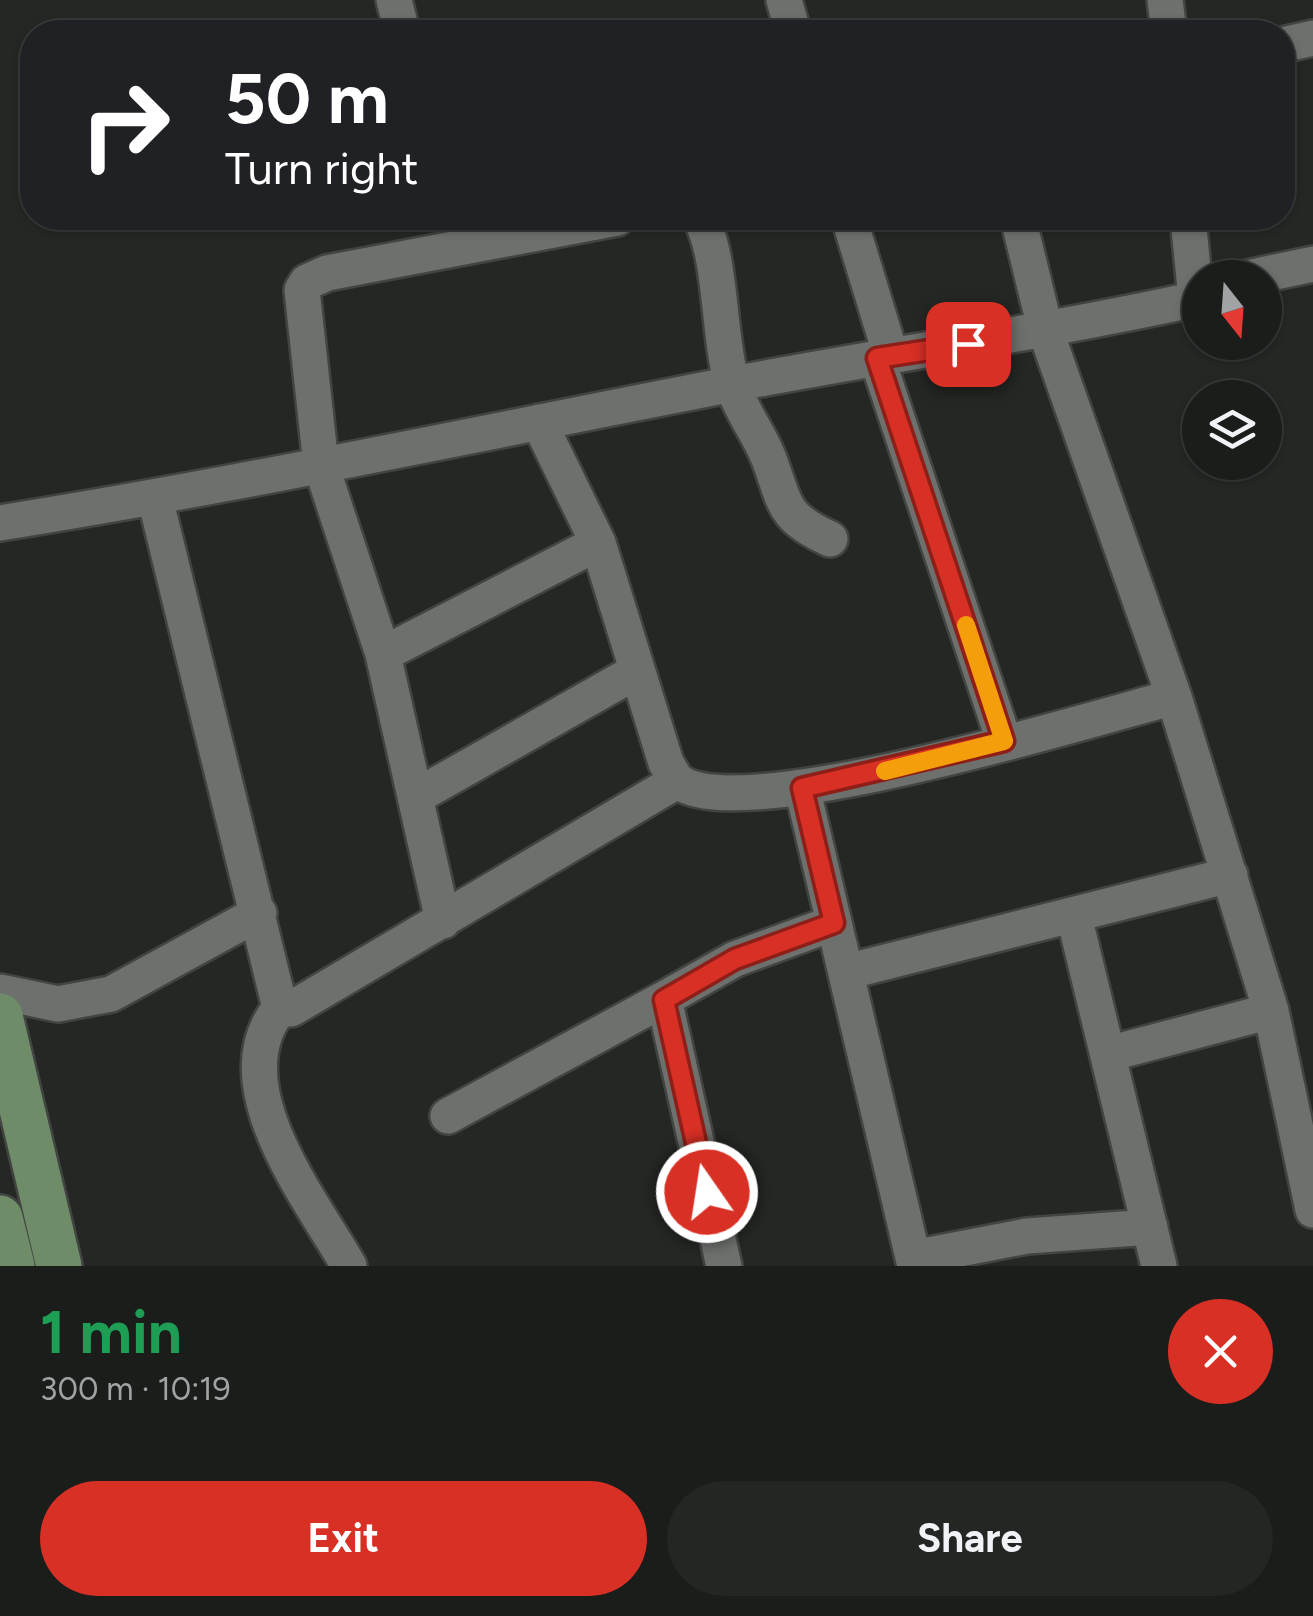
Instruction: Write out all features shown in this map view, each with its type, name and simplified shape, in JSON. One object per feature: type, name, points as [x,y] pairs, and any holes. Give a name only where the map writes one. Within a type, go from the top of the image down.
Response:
[{"type":"main road","points":[[0,1016],[59,1266]]},
{"type":"main road","points":[[0,1218],[12,1266]]},
{"type":"street","points":[[702,230],[732,384],[769,460],[777,493],[801,525],[830,539]]},
{"type":"street","points":[[852,230],[884,357],[1004,741]]},
{"type":"street","points":[[1021,230],[1046,332],[1174,697],[1271,1011],[1313,1210]]},
{"type":"street","points":[[1190,230],[1193,260]]},
{"type":"street","points":[[443,921],[383,654],[321,465],[302,290],[306,282],[327,273],[448,232]]},
{"type":"street","points":[[1282,271],[1313,264]]},
{"type":"street","points":[[0,523],[155,498],[732,384],[1046,332],[1182,302]]},
{"type":"street","points":[[539,422],[598,543],[666,763],[677,781],[692,787],[739,792],[802,788],[1174,697]]},
{"type":"street","points":[[155,498],[280,1008],[266,1028],[260,1068],[262,1108],[350,1266]]},
{"type":"street","points":[[383,654],[598,543]]},
{"type":"street","points":[[415,797],[638,671]]},
{"type":"street","points":[[280,1008],[291,1009],[677,781]]},
{"type":"street","points":[[802,788],[914,1262],[1062,1232],[1150,1227]]},
{"type":"street","points":[[846,972],[1230,875]]},
{"type":"street","points":[[0,992],[58,1004],[110,994],[259,913]]},
{"type":"street","points":[[1074,916],[1159,1266]]},
{"type":"street","points":[[448,1116],[735,959],[834,923]]},
{"type":"street","points":[[664,1000],[724,1266]]},
{"type":"street","points":[[1108,1054],[1271,1011]]},
{"type":"slow traffic","points":[[885,771],[1004,741],[966,625]]},
{"type":"route","points":[[707,1192],[664,1000],[735,959],[834,923],[802,788],[1004,741],[877,358],[968,344]]}]
